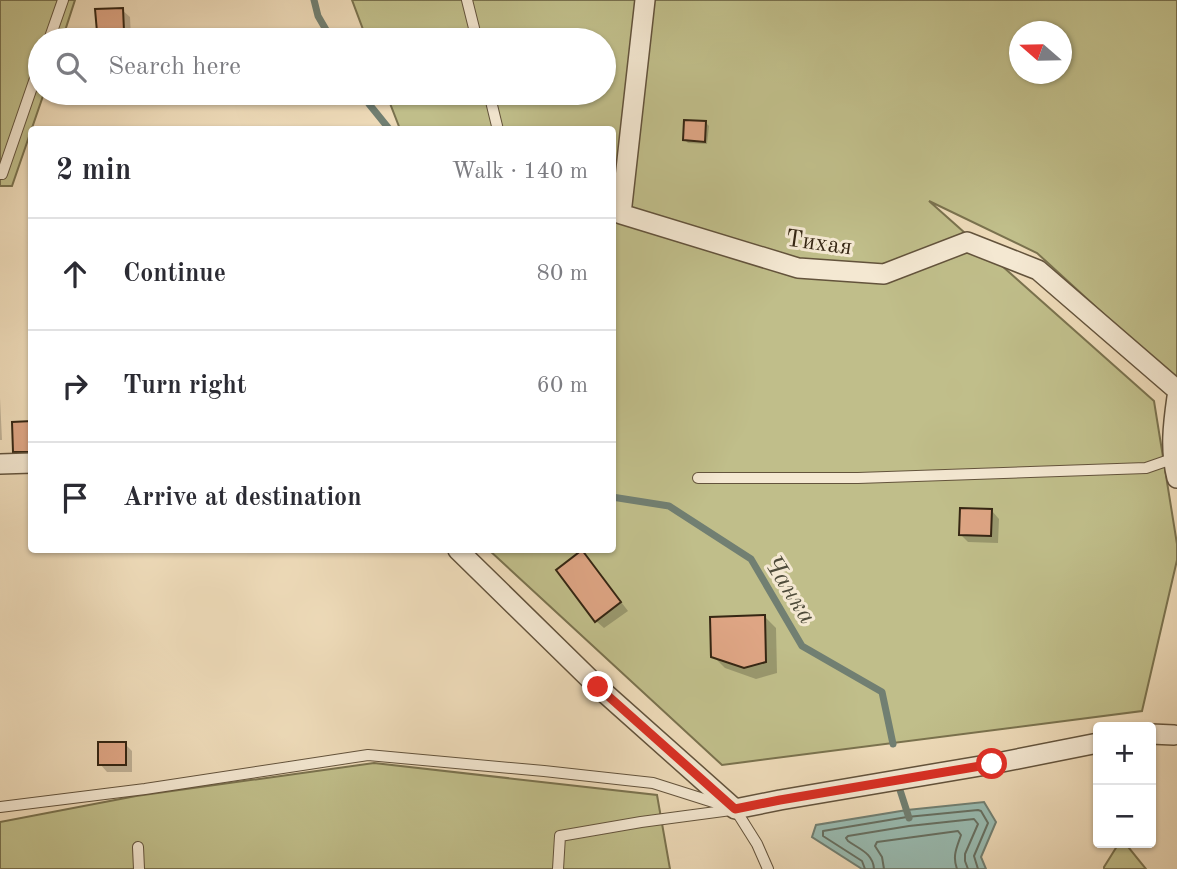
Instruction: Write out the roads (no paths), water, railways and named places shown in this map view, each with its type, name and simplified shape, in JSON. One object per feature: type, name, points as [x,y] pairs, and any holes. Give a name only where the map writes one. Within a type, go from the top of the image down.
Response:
[{"type":"street","name":"Тихая","points":[[645,0],[617,213],[798,268],[884,274],[967,242],[1038,270],[1177,390]]},
{"type":"street","points":[[1177,397],[1172,458],[1177,478]]},
{"type":"street","points":[[0,464],[28,463]]},
{"type":"street","points":[[461,553],[598,687],[735,809],[1093,744]]},
{"type":"street","points":[[1156,734],[1175,735]]},
{"type":"lane","points":[[53,28],[63,0]]},
{"type":"lane","points":[[467,0],[474,28]]},
{"type":"lane","points":[[0,174],[28,99]]},
{"type":"lane","points":[[492,105],[497,126]]},
{"type":"lane","points":[[698,478],[859,478],[1146,468],[1172,458]]},
{"type":"lane","points":[[0,807],[145,789],[368,755],[653,783],[735,809],[757,844],[768,869]]},
{"type":"lane","points":[[558,869],[560,836],[735,809]]},
{"type":"lane","points":[[138,847],[139,869]]},
{"type":"water","points":[[984,802],[996,822],[981,857],[986,869],[862,869],[812,837],[816,825],[907,810]]},
{"type":"waterway","name":"Чанка","points":[[314,0],[318,16],[325,28]]},
{"type":"waterway","name":"Чанка","points":[[370,105],[387,126]]},
{"type":"waterway","name":"Чанка","points":[[616,498],[669,506],[751,559],[802,646],[882,692],[893,744]]},
{"type":"waterway","name":"Чанка","points":[[900,790],[909,818]]}]
